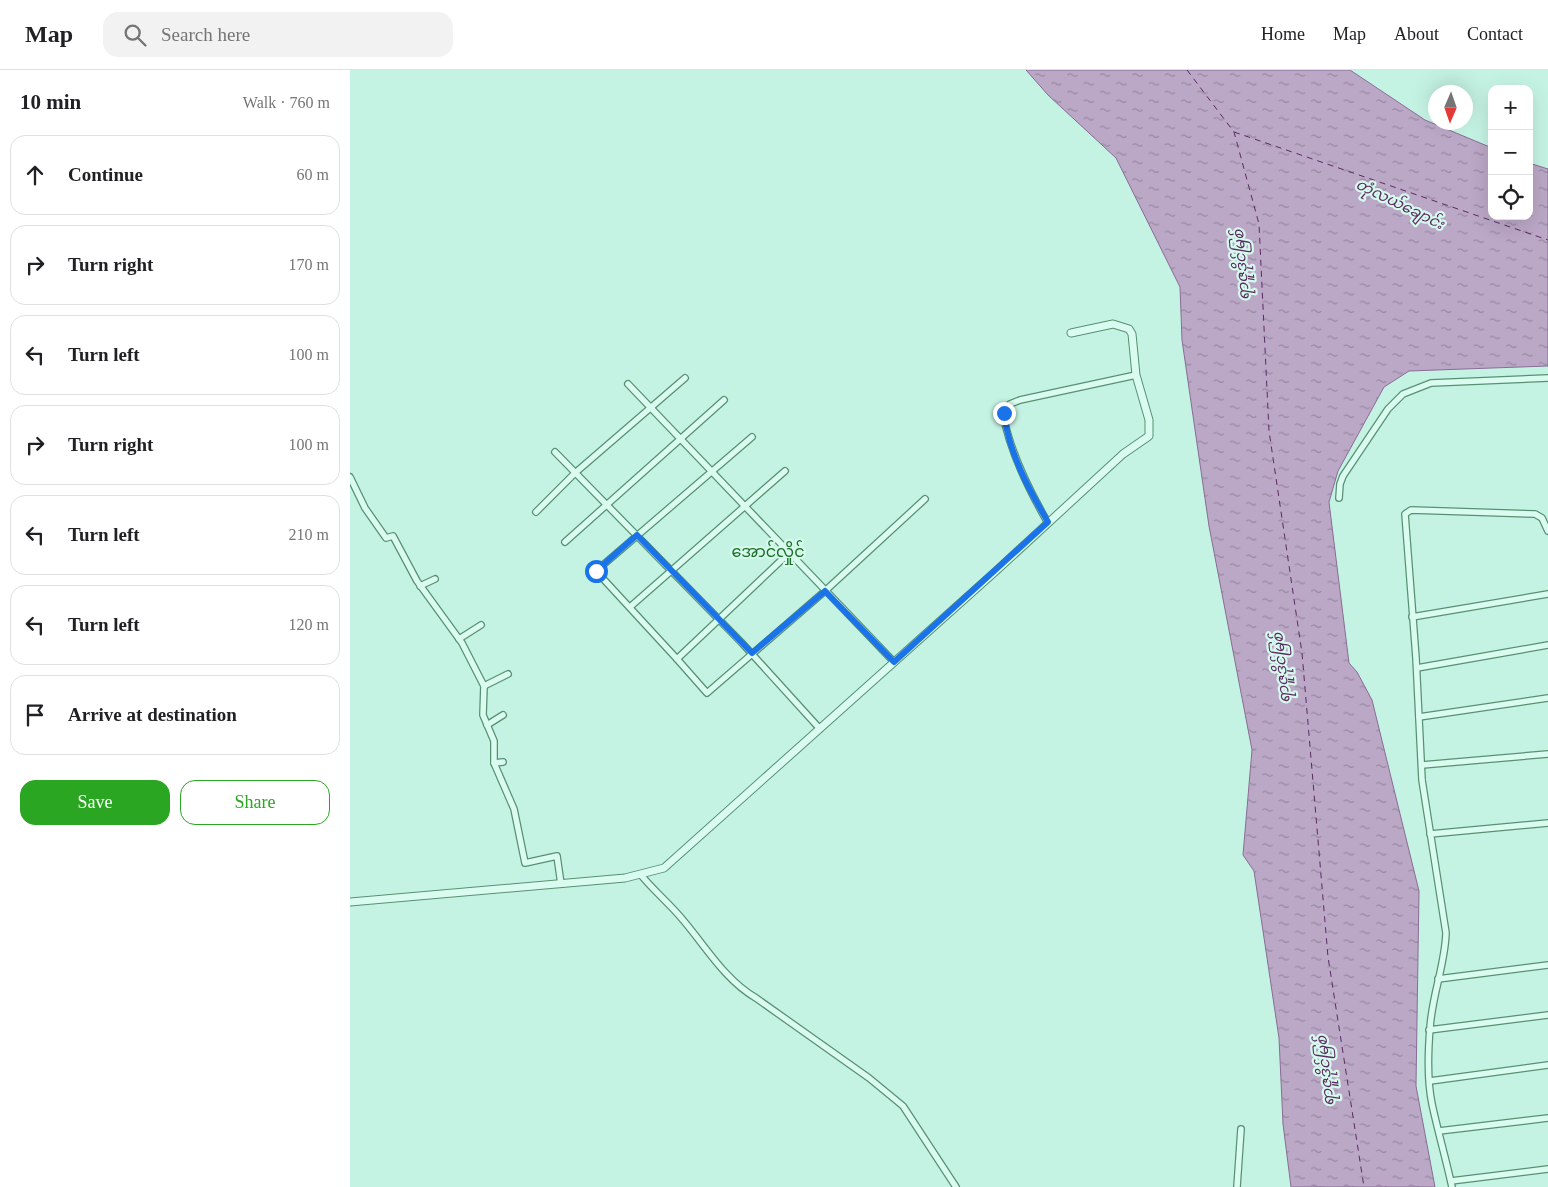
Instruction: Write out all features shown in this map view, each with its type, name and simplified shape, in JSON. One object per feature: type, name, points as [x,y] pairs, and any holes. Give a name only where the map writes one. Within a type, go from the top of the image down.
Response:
[{"type":"street","points":[[350,902],[561,884],[641,875],[664,868],[1123,454],[1149,436],[1146,407],[1136,375],[1132,334],[1129,329],[1113,324],[1071,333]]},
{"type":"street","points":[[1048,522],[1033,496],[1014,451],[1004,413],[1010,404],[1020,400],[1136,375]]},
{"type":"street","points":[[536,512],[575,473],[685,378]]},
{"type":"street","points":[[1339,498],[1340,484],[1343,476],[1388,409],[1402,394],[1431,383],[1548,378]]},
{"type":"street","points":[[628,384],[894,662]]},
{"type":"street","points":[[565,542],[724,400]]},
{"type":"street","points":[[752,437],[596,571],[707,693],[825,591],[925,500]]},
{"type":"street","points":[[555,452],[752,653],[820,729]]},
{"type":"street","points":[[630,607],[785,471]]},
{"type":"street","points":[[350,477],[365,508],[386,538],[393,536],[420,586],[459,639],[484,686],[484,715],[494,741],[494,763],[514,809],[525,863],[556,856],[561,884]]},
{"type":"street","points":[[1548,531],[1542,518],[1535,514],[1407,511],[1404,518],[1417,668],[1422,765],[1430,834],[1437,867],[1446,933],[1445,946],[1432,999],[1429,1030],[1432,1103],[1451,1184],[1548,1169]]},
{"type":"street","points":[[677,659],[790,552]]},
{"type":"street","points":[[420,586],[435,579]]},
{"type":"street","points":[[1412,617],[1548,594]]},
{"type":"street","points":[[459,639],[482,625]]},
{"type":"street","points":[[1417,668],[1548,645]]},
{"type":"street","points":[[484,686],[508,674]]},
{"type":"street","points":[[1419,718],[1548,698]]},
{"type":"street","points":[[487,725],[503,715]]},
{"type":"street","points":[[1422,765],[1548,754]]},
{"type":"street","points":[[494,763],[503,762]]},
{"type":"street","points":[[1430,834],[1548,823]]},
{"type":"street","points":[[641,875],[682,919],[721,969],[741,989],[862,1073],[903,1106],[956,1187]]},
{"type":"street","points":[[1438,979],[1548,965]]},
{"type":"street","points":[[1429,1030],[1548,1015]]},
{"type":"street","points":[[1430,1081],[1548,1065]]},
{"type":"street","points":[[1439,1131],[1548,1118]]},
{"type":"street","points":[[1237,1187],[1241,1129]]},
{"type":"water","points":[[1026,70],[1350,70],[1428,121],[1428,130],[1449,130],[1488,146],[1488,220],[1533,220],[1533,164],[1548,169],[1548,366],[1409,371],[1384,387],[1338,471],[1329,502],[1349,663],[1357,672],[1372,700],[1419,891],[1416,1086],[1435,1187],[1291,1187],[1283,1124],[1279,1038],[1254,871],[1243,855],[1252,750],[1209,526],[1182,340],[1180,287],[1116,158],[1048,95]]},
{"type":"ferry route","points":[[1187,70],[1234,132],[1259,224],[1269,431],[1302,653],[1328,957],[1364,1187]]},
{"type":"ferry route","points":[[1234,132],[1548,240]]},
{"type":"district","name":"အောင်လှိုင်","points":[[768,551]]},
{"type":"route","points":[[596,571],[637,535],[752,653],[825,591],[894,662],[1048,522],[1033,496],[1014,451],[1004,413]]},
{"type":"water label","name":"တုံလယ်ချောင်း","points":[[1400,204]]},
{"type":"water label","name":"ရာဇူဒိုင်မြစ်","points":[[1241,265]]},
{"type":"water label","name":"ရာဇူဒိုင်မြစ်","points":[[1281,668]]},
{"type":"water label","name":"ရာဇူဒိုင်မြစ်","points":[[1325,1071]]}]
